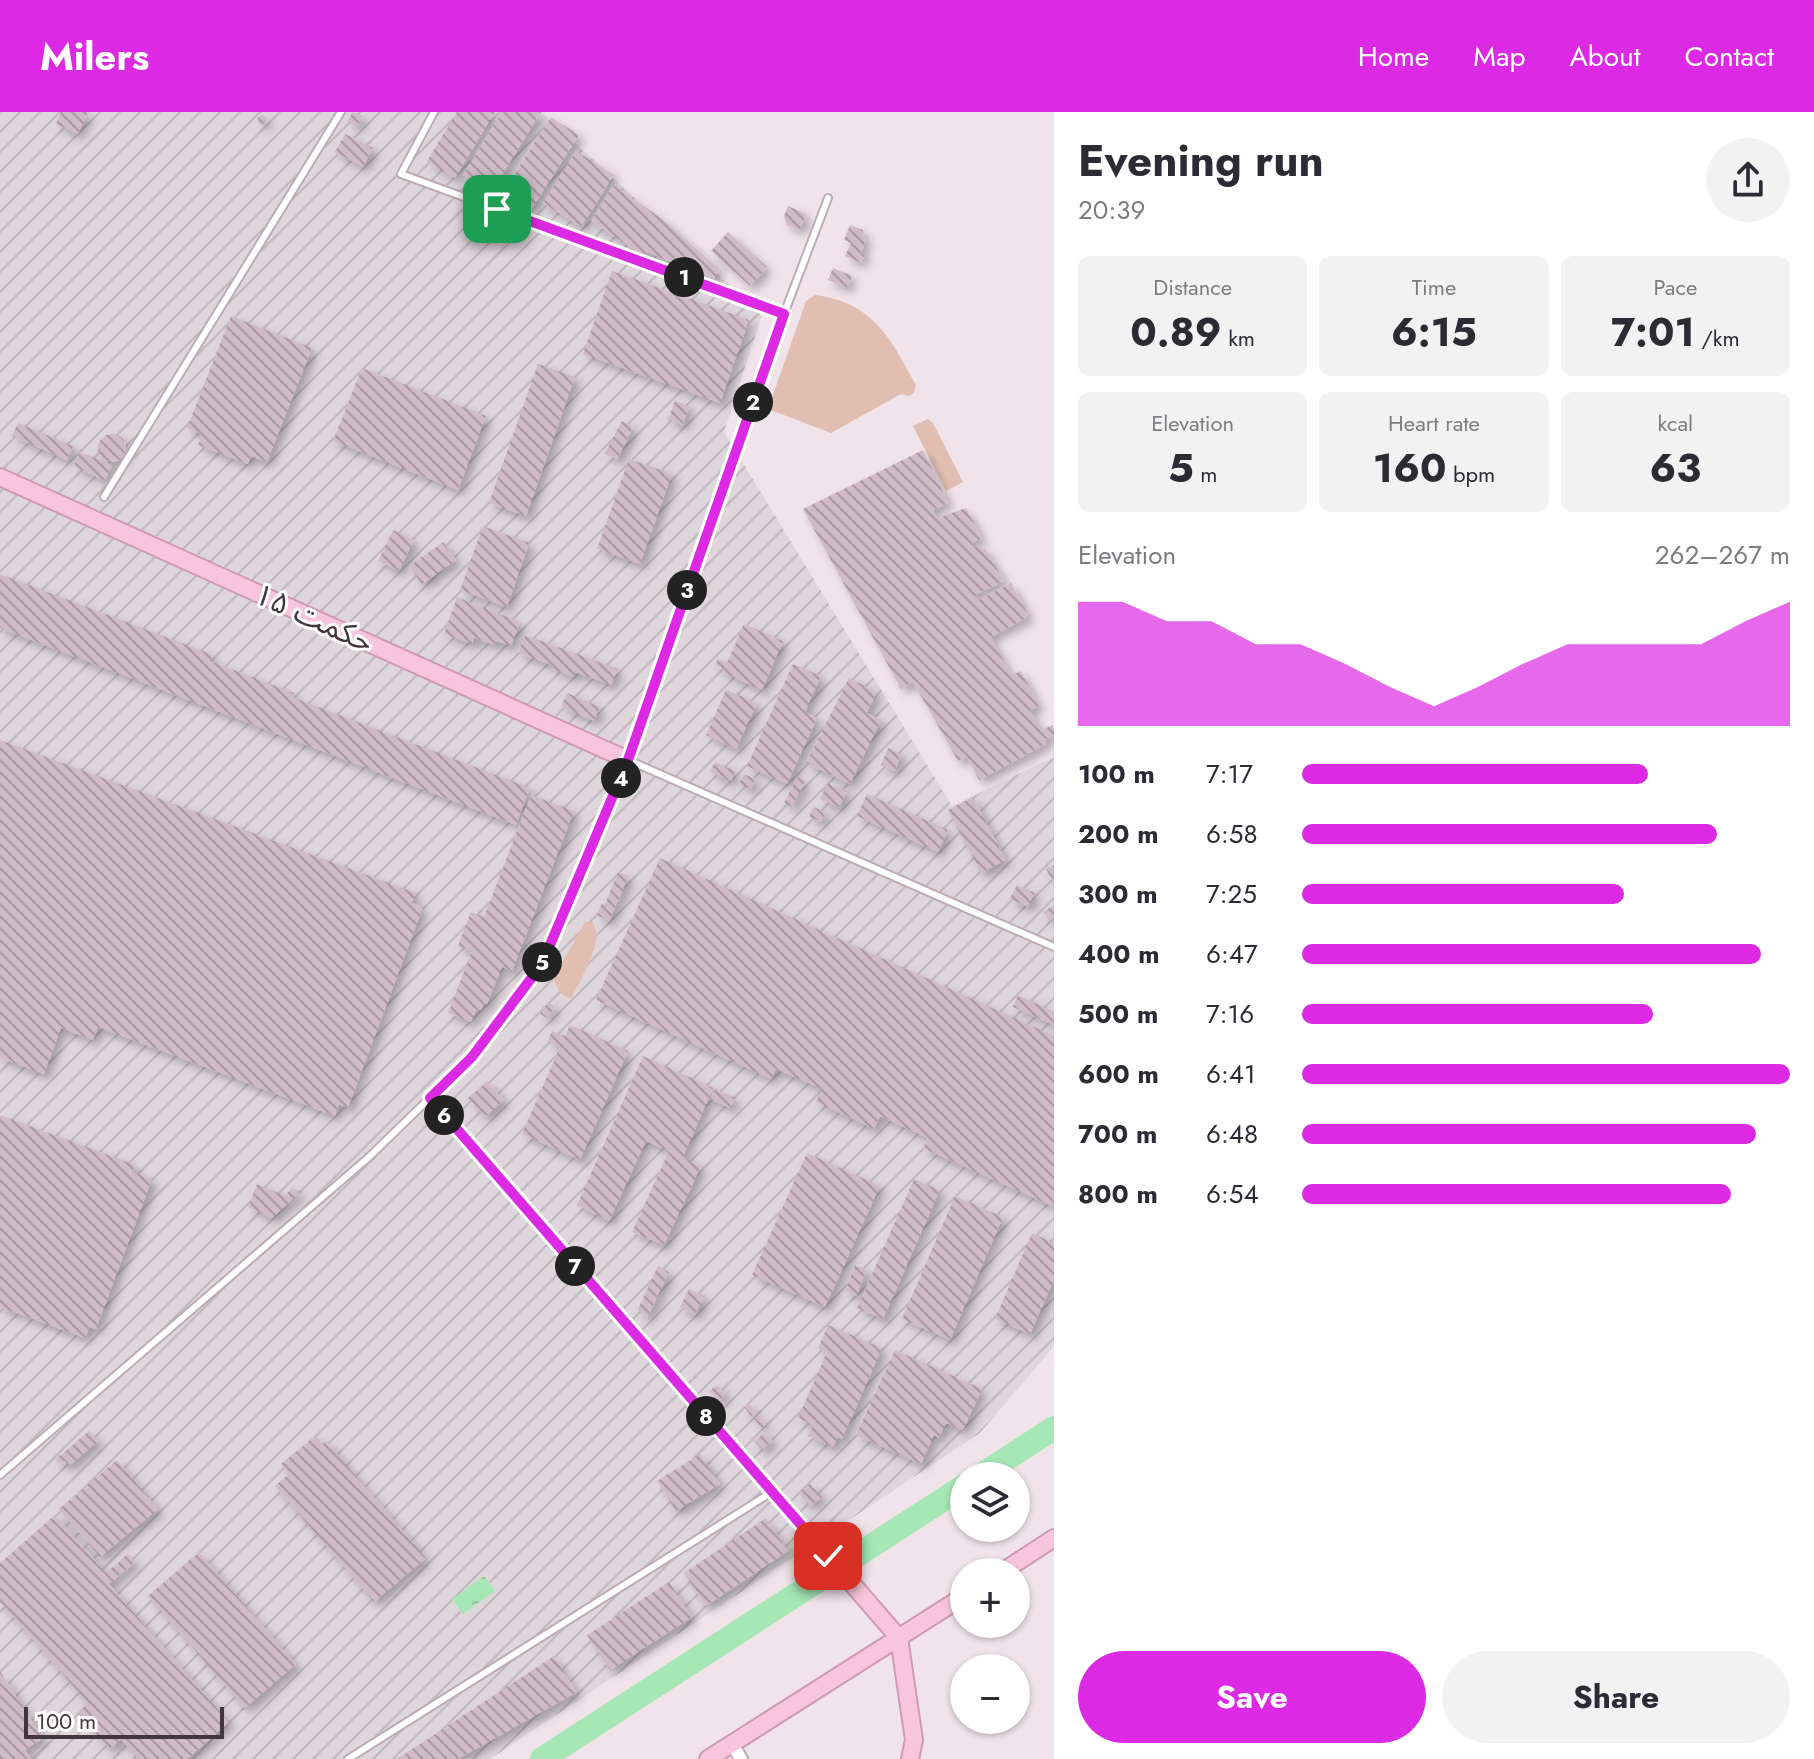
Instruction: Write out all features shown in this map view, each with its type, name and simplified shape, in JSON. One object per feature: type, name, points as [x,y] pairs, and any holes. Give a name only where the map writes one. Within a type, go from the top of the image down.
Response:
[{"type":"street","name":"حکمت ۱۵","points":[[0,477],[628,760]]},
{"type":"street","points":[[1023,1558],[1054,1538]]},
{"type":"street","points":[[828,1556],[899,1638],[914,1740],[910,1759]]},
{"type":"street","points":[[708,1759],[950,1605]]},
{"type":"street","points":[[732,1744],[741,1759]]},
{"type":"lane","points":[[104,497],[341,112]]},
{"type":"lane","points":[[434,112],[401,174],[784,314]]},
{"type":"lane","points":[[0,1475],[357,1167],[472,1057],[542,964],[628,760],[784,314],[828,198]]},
{"type":"lane","points":[[628,760],[1054,947]]},
{"type":"lane","points":[[430,1098],[828,1556]]},
{"type":"lane","points":[[348,1759],[772,1492]]},
{"type":"shaded area","points":[[0,112],[541,112],[762,315],[724,432],[952,806],[1054,757],[1054,1346],[980,1433],[490,1759],[0,1759]]},
{"type":"shaded area","points":[[815,295],[852,306],[878,325],[916,385],[914,393],[909,396],[901,394],[831,433],[768,409],[806,301]]},
{"type":"shaded area","points":[[928,419],[933,423],[963,482],[946,491],[913,426]]},
{"type":"shaded area","points":[[585,922],[592,922],[596,929],[594,949],[571,999],[561,994],[553,979]]},
{"type":"water","points":[[484,1576],[495,1591],[463,1614],[452,1599]]},
{"type":"building","points":[[61,112],[88,112],[78,134],[56,124]]},
{"type":"building","points":[[353,112],[363,116],[357,126],[347,121]]},
{"type":"building","points":[[457,112],[495,112],[455,178],[427,161]]},
{"type":"building","points":[[502,112],[541,112],[491,193],[463,175]]},
{"type":"building","points":[[262,116],[266,120],[262,124],[258,120]]},
{"type":"building","points":[[551,117],[579,135],[531,210],[503,192]]},
{"type":"building","points":[[345,134],[373,148],[363,167],[335,152]]},
{"type":"building","points":[[576,151],[614,175],[581,227],[543,203]]},
{"type":"building","points":[[613,185],[665,221],[719,269],[714,280],[647,252],[644,256],[591,221]]},
{"type":"building","points":[[788,206],[806,214],[800,230],[787,225],[784,216]]},
{"type":"building","points":[[850,225],[863,230],[866,241],[861,263],[845,256],[851,243],[844,240]]},
{"type":"building","points":[[728,232],[767,267],[750,286],[711,251]]},
{"type":"building","points":[[833,268],[852,276],[847,288],[828,280]]},
{"type":"building","points":[[612,271],[749,320],[720,403],[583,354]]},
{"type":"building","points":[[231,316],[312,348],[267,462],[251,456],[248,464],[198,445],[202,434],[187,428]]},
{"type":"building","points":[[538,364],[575,377],[526,516],[489,503]]},
{"type":"building","points":[[362,368],[486,416],[458,490],[333,441]]},
{"type":"building","points":[[675,401],[689,406],[683,425],[668,420]]},
{"type":"building","points":[[622,421],[633,427],[617,460],[605,453]]},
{"type":"building","points":[[18,423],[73,446],[67,460],[12,436]]},
{"type":"building","points":[[112,434],[122,438],[126,448],[122,458],[112,462],[102,458],[98,448],[102,438]]},
{"type":"building","points":[[923,450],[948,503],[933,510],[937,518],[966,508],[982,538],[972,543],[973,548],[979,545],[983,550],[985,548],[1004,581],[975,595],[978,600],[1011,583],[1029,616],[991,637],[1011,675],[1021,671],[1039,706],[1030,710],[1041,731],[1052,725],[1054,728],[1054,735],[1044,740],[1046,744],[979,780],[967,757],[958,761],[913,682],[901,689],[803,509]]},
{"type":"building","points":[[80,452],[112,465],[105,481],[74,466]]},
{"type":"building","points":[[629,459],[672,474],[640,564],[597,549]]},
{"type":"building","points":[[483,526],[529,543],[507,607],[460,590]]},
{"type":"building","points":[[393,530],[414,540],[399,571],[378,561]]},
{"type":"building","points":[[443,542],[456,560],[422,584],[409,566]]},
{"type":"building","points":[[0,574],[213,655],[210,661],[294,693],[292,697],[530,788],[516,825],[0,628]]},
{"type":"building","points":[[457,597],[520,622],[511,646],[496,641],[495,645],[474,638],[472,644],[444,634]]},
{"type":"building","points":[[744,624],[783,641],[762,690],[722,672],[724,669],[715,665],[718,659],[727,663]]},
{"type":"building","points":[[525,635],[618,669],[611,685],[575,672],[573,677],[553,669],[554,666],[518,653]]},
{"type":"building","points":[[793,664],[821,676],[805,712],[817,718],[787,784],[747,766]]},
{"type":"building","points":[[849,678],[877,692],[867,713],[881,720],[850,784],[806,763]]},
{"type":"building","points":[[726,690],[757,703],[736,749],[706,735]]},
{"type":"building","points":[[567,693],[600,707],[594,721],[561,707]]},
{"type":"building","points":[[0,740],[416,893],[412,903],[423,907],[348,1108],[339,1104],[335,1116],[98,1027],[93,1040],[61,1028],[44,1074],[0,1058]]},
{"type":"building","points":[[888,748],[901,754],[895,771],[881,765]]},
{"type":"building","points":[[715,762],[735,771],[731,781],[710,772]]},
{"type":"building","points":[[744,774],[755,779],[751,789],[739,784]]},
{"type":"building","points":[[797,777],[805,781],[792,807],[784,803]]},
{"type":"building","points":[[827,783],[847,791],[839,808],[820,799]]},
{"type":"building","points":[[867,794],[948,830],[938,852],[857,816]]},
{"type":"building","points":[[531,795],[574,811],[512,971],[502,967],[487,1004],[484,1003],[481,1010],[477,1009],[471,1022],[448,1013],[472,951],[458,946],[471,912],[484,917]]},
{"type":"building","points":[[973,797],[1006,860],[981,873],[948,810]]},
{"type":"building","points":[[813,807],[826,812],[821,822],[809,817]]},
{"type":"building","points":[[660,858],[1054,1036],[1054,1207],[923,1148],[928,1138],[880,1116],[874,1129],[816,1102],[822,1089],[776,1069],[771,1079],[596,1000]]},
{"type":"building","points":[[1054,865],[1054,884],[1046,869]]},
{"type":"building","points":[[618,872],[629,876],[609,921],[597,915]]},
{"type":"building","points":[[1017,885],[1035,893],[1028,907],[1010,899]]},
{"type":"building","points":[[1054,905],[1054,918],[1050,921],[1043,912]]},
{"type":"building","points":[[1018,995],[1054,1012],[1054,1025],[1013,1007]]},
{"type":"building","points":[[548,1002],[555,1006],[547,1018],[540,1014]]},
{"type":"building","points":[[570,1025],[628,1051],[580,1160],[522,1134],[560,1047],[548,1041],[552,1031],[565,1036]]},
{"type":"building","points":[[643,1056],[713,1088],[683,1157],[701,1166],[664,1245],[632,1232],[669,1151],[646,1141],[609,1221],[577,1205]]},
{"type":"building","points":[[487,1081],[504,1100],[485,1117],[468,1098]]},
{"type":"building","points":[[715,1089],[735,1098],[730,1108],[710,1099]]},
{"type":"building","points":[[0,1115],[135,1165],[132,1172],[152,1179],[96,1329],[89,1327],[85,1338],[0,1307]]},
{"type":"building","points":[[807,1153],[880,1186],[825,1307],[752,1275]]},
{"type":"building","points":[[914,1179],[940,1190],[883,1319],[857,1308]]},
{"type":"building","points":[[257,1184],[285,1196],[292,1188],[301,1192],[272,1218],[248,1207]]},
{"type":"building","points":[[955,1196],[1003,1217],[950,1340],[902,1319]]},
{"type":"building","points":[[1032,1233],[1054,1243],[1054,1280],[1030,1334],[995,1319]]},
{"type":"building","points":[[855,1265],[867,1270],[856,1296],[845,1291]]},
{"type":"building","points":[[658,1266],[669,1272],[647,1318],[638,1309]]},
{"type":"building","points":[[689,1289],[704,1296],[695,1315],[680,1307]]},
{"type":"building","points":[[828,1325],[882,1348],[842,1439],[838,1437],[833,1447],[808,1436],[813,1425],[798,1418],[827,1352],[818,1349]]},
{"type":"building","points":[[895,1350],[982,1389],[963,1430],[946,1423],[939,1438],[934,1435],[921,1464],[856,1435]]},
{"type":"building","points":[[717,1385],[726,1395],[718,1401],[709,1391]]},
{"type":"building","points":[[749,1403],[756,1412],[751,1416],[744,1407]]},
{"type":"building","points":[[759,1415],[766,1424],[762,1428],[754,1419]]},
{"type":"building","points":[[89,1431],[98,1441],[69,1466],[65,1461],[58,1463],[55,1460]]},
{"type":"building","points":[[765,1432],[773,1441],[762,1450],[754,1441]]},
{"type":"building","points":[[315,1436],[322,1444],[326,1441],[426,1558],[374,1602],[275,1486],[289,1474],[281,1464]]},
{"type":"building","points":[[700,1454],[720,1484],[676,1511],[657,1481]]},
{"type":"building","points":[[117,1460],[158,1509],[100,1557],[59,1509]]},
{"type":"building","points":[[810,1484],[822,1497],[810,1506],[798,1493]]},
{"type":"building","points":[[55,1515],[106,1573],[128,1554],[135,1562],[109,1584],[229,1722],[187,1759],[139,1759],[121,1739],[110,1749],[78,1713],[88,1703],[0,1602],[0,1563]]},
{"type":"building","points":[[766,1518],[788,1551],[706,1606],[684,1573]]},
{"type":"building","points":[[199,1552],[296,1664],[245,1708],[148,1596]]},
{"type":"building","points":[[669,1582],[692,1617],[610,1670],[587,1635]]},
{"type":"building","points":[[554,1656],[577,1692],[458,1759],[397,1759]]},
{"type":"building","points":[[0,1671],[43,1738],[25,1750],[31,1759],[0,1759]]},
{"type":"waterway","points":[[1002,1462],[1054,1428]]},
{"type":"waterway","points":[[542,1759],[950,1495]]},
{"type":"route","points":[[497,209],[784,314],[628,760],[542,964],[472,1057],[430,1098],[828,1556]]}]
